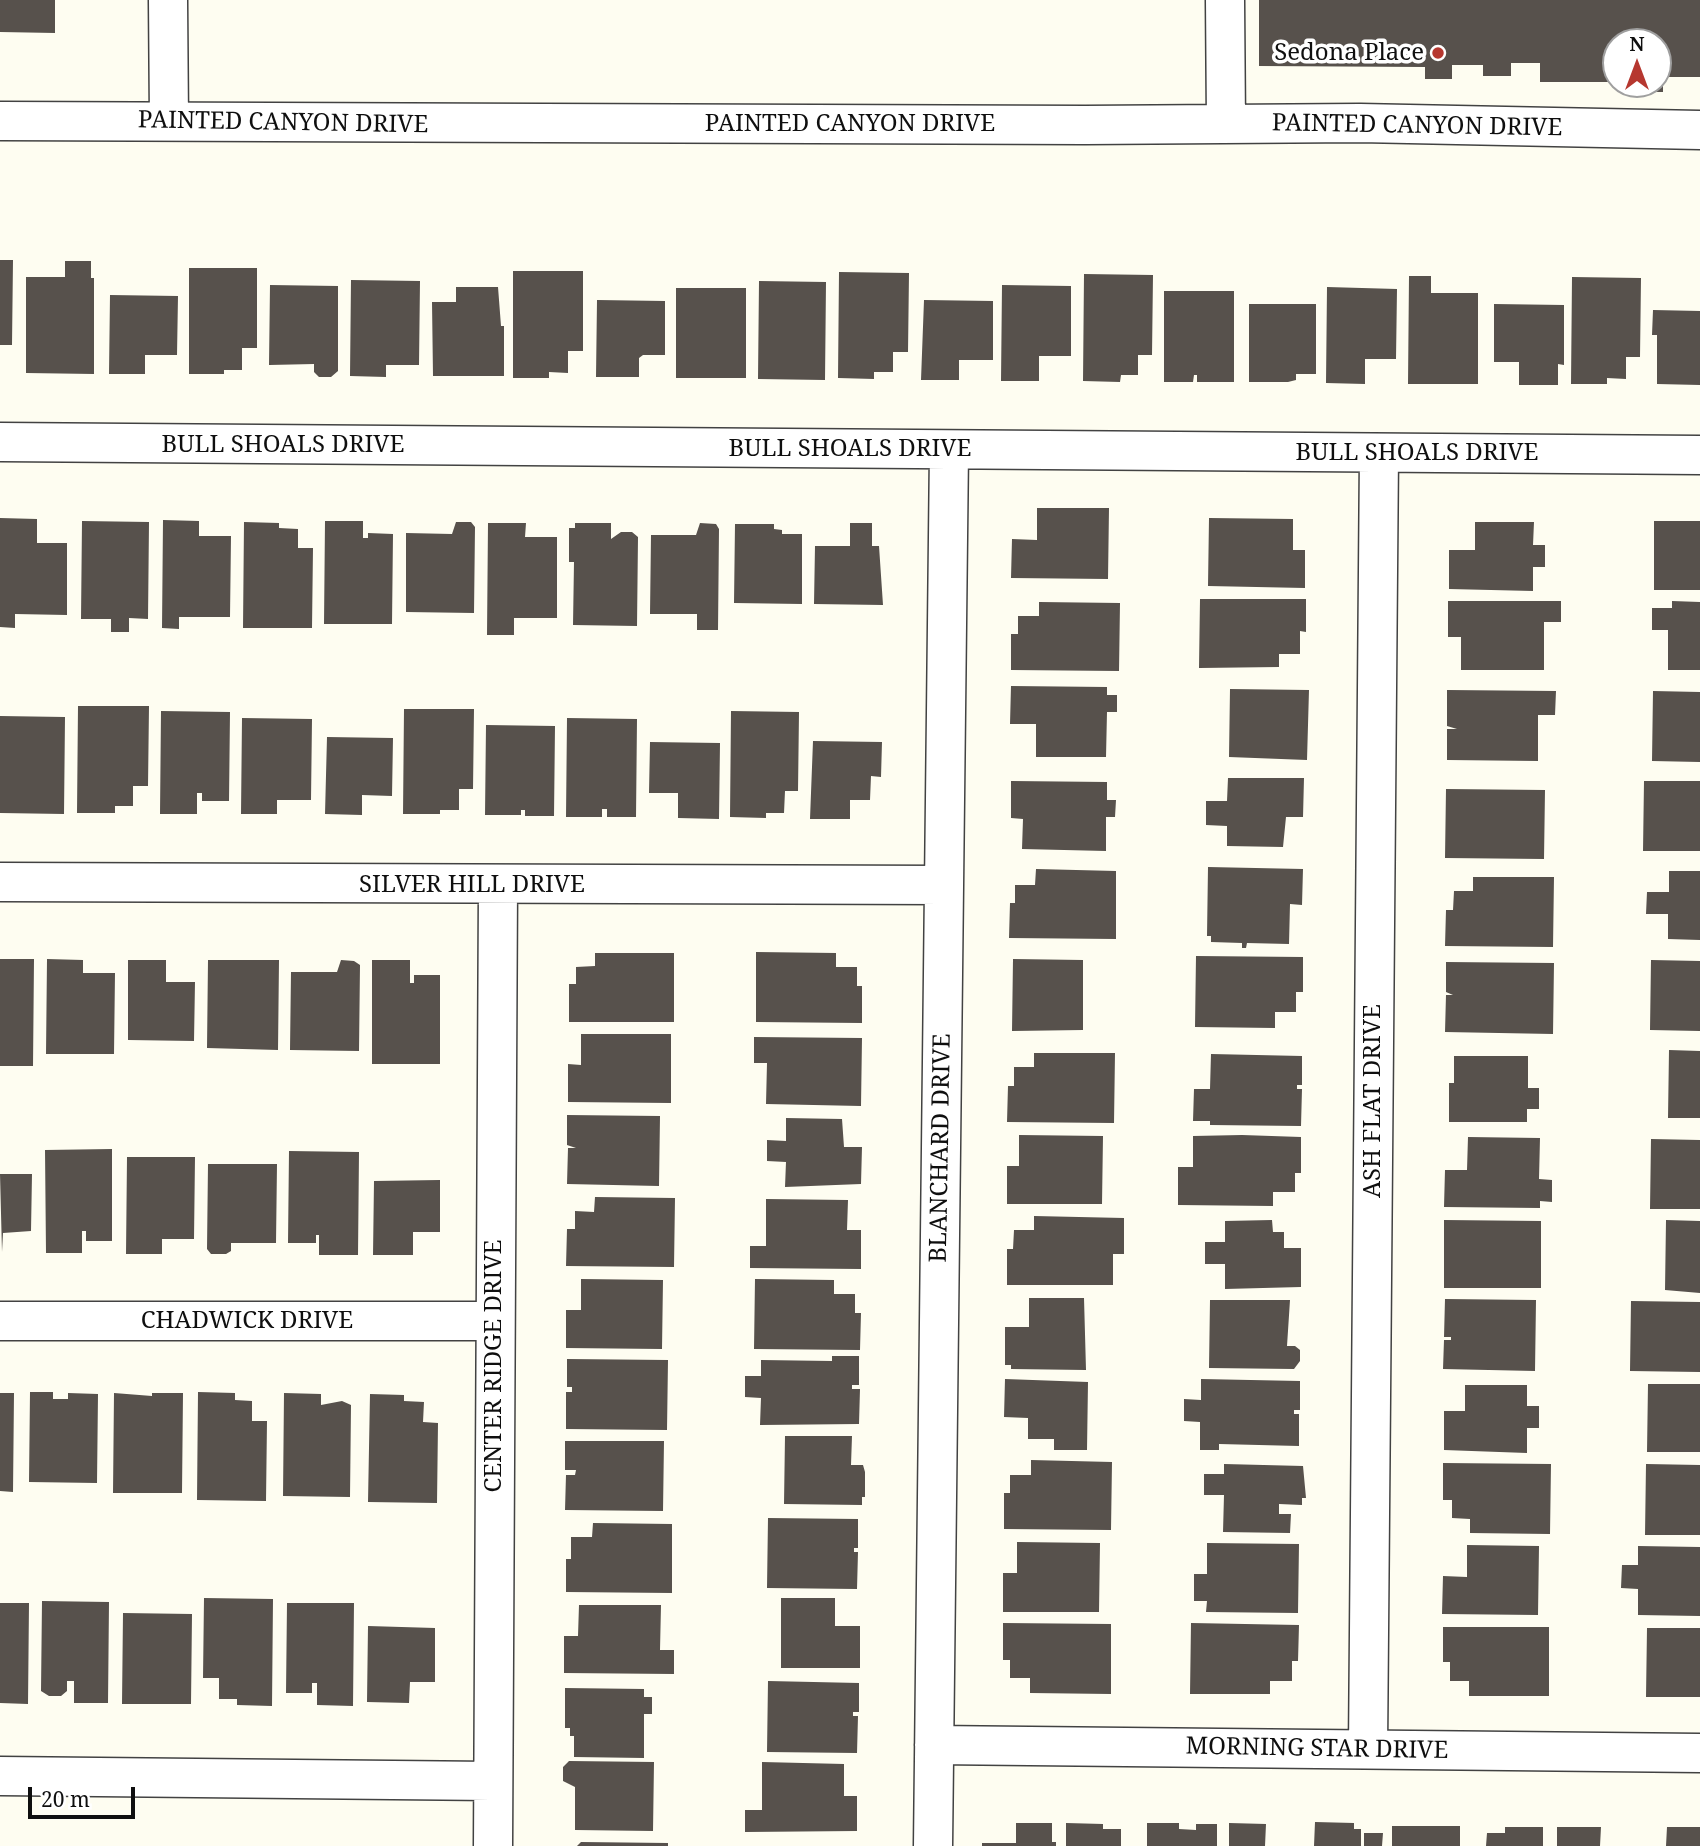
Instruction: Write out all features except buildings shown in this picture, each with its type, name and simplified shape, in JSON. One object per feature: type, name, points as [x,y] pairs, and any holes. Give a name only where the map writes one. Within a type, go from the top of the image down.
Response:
[{"type":"street","points":[[168,0],[169,121]]},
{"type":"street","points":[[1225,0],[1226,124]]},
{"type":"street","name":"PAINTED CANYON DRIVE","points":[[0,121],[1360,123],[1700,130]]},
{"type":"street","name":"BULL SHOALS DRIVE","points":[[0,442],[1700,456]]},
{"type":"street","name":"BLANCHARD DRIVE","points":[[933,1846],[949,450]]},
{"type":"street","name":"ASH FLAT DRIVE","points":[[1368,1749],[1379,453]]},
{"type":"street","name":"SILVER HILL DRIVE","points":[[0,881],[498,886],[944,885]]},
{"type":"street","name":"CENTER RIDGE DRIVE","points":[[493,1846],[491,1781],[498,886]]},
{"type":"street","name":"CHADWICK DRIVE","points":[[0,1321],[494,1321]]},
{"type":"street","name":"MORNING STAR DRIVE","points":[[934,1745],[1700,1753]]},
{"type":"street","points":[[0,1776],[491,1781]]},
{"type":"place","name":"Sedona Place","points":[[1438,53]]}]
